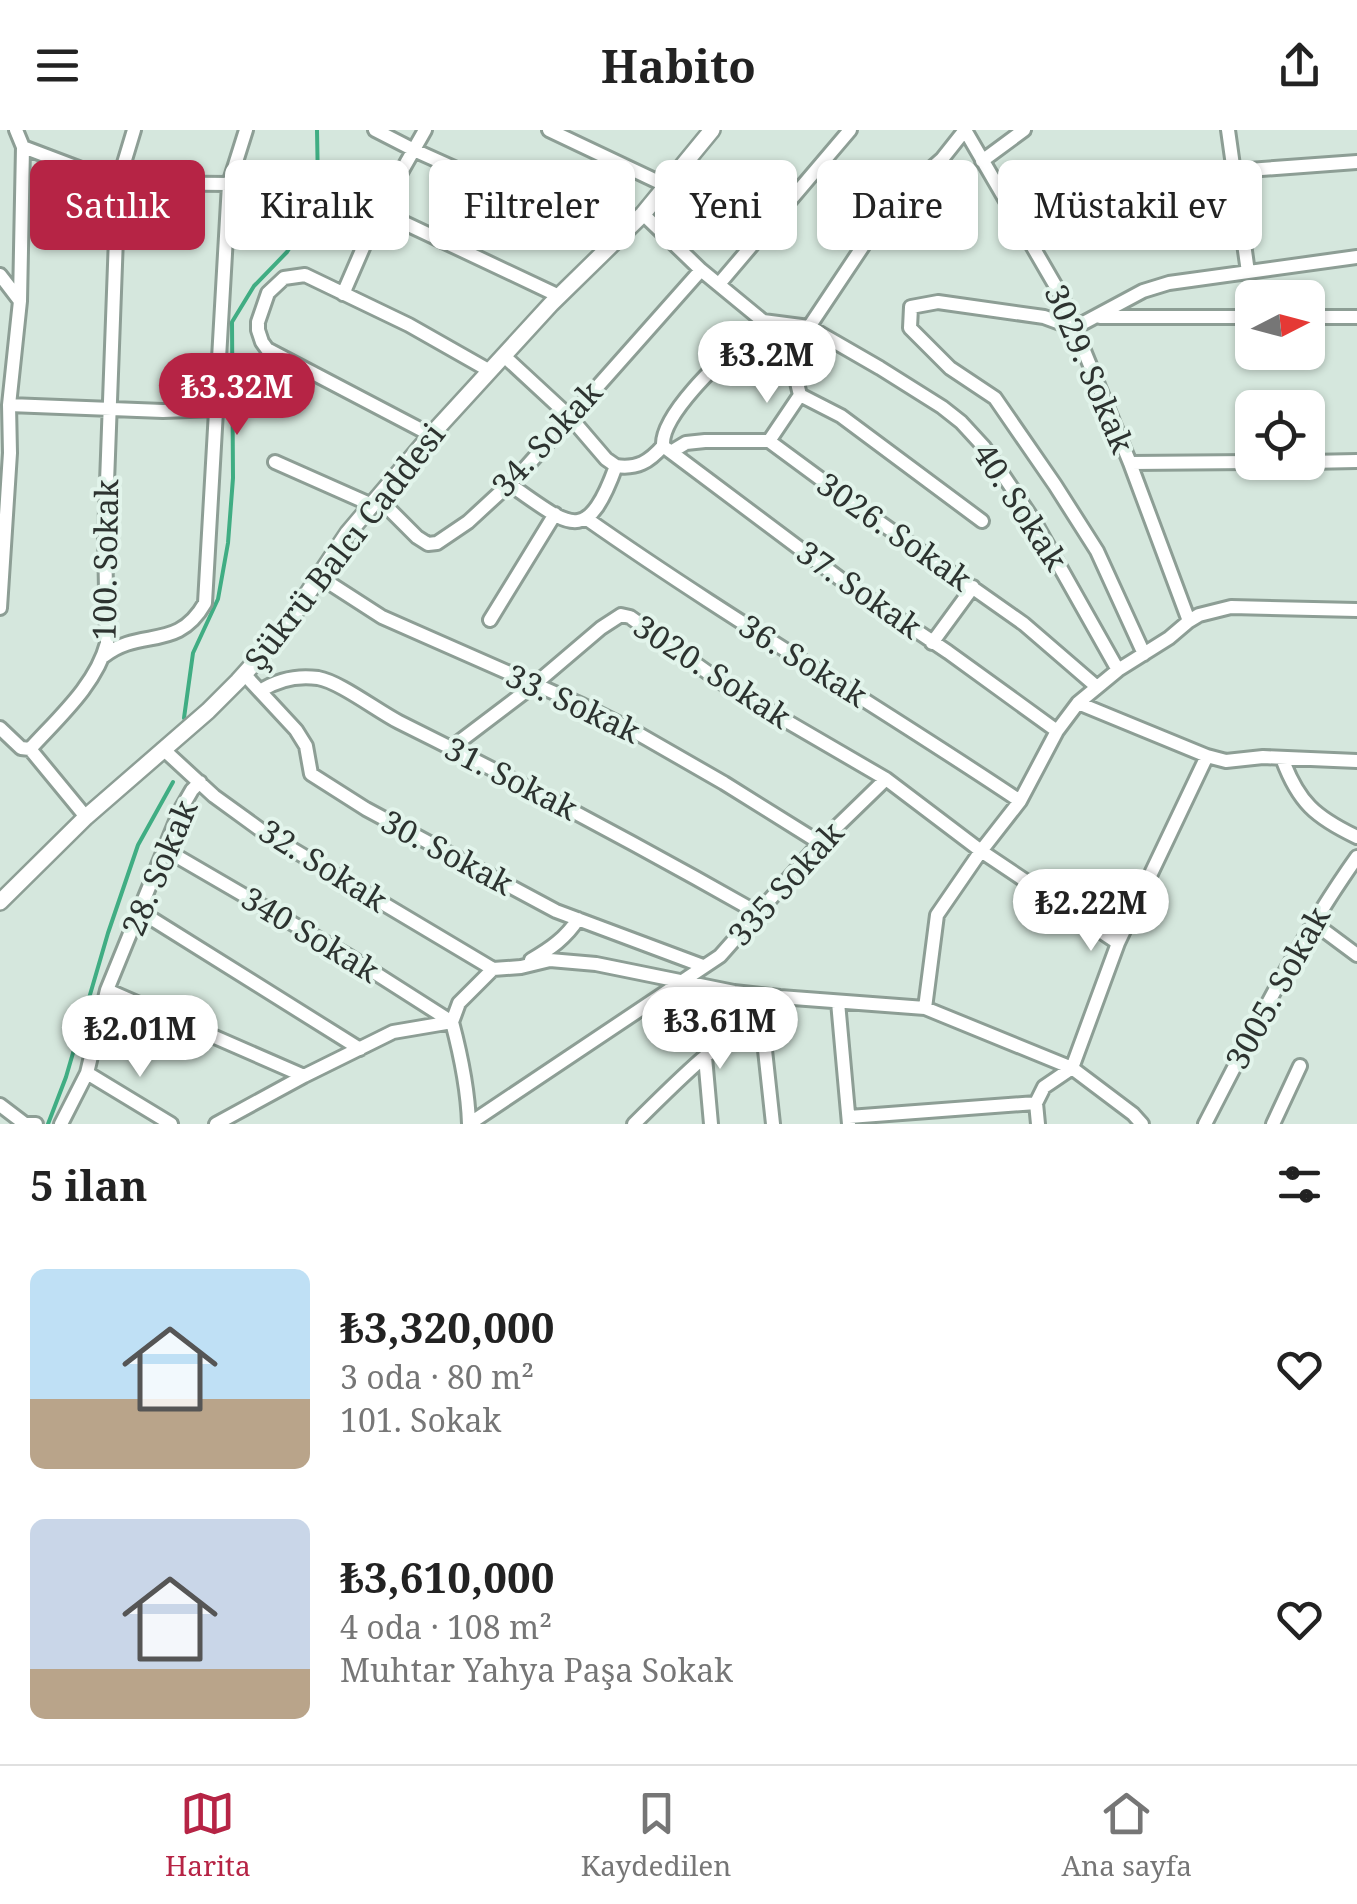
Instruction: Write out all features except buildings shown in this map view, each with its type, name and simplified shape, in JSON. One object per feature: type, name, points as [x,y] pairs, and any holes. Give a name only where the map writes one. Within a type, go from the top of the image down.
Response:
[{"type":"street","name":"100. Sokak","points":[[125,160],[134,130]]},
{"type":"street","points":[[237,160],[246,130]]},
{"type":"street","points":[[375,130],[436,160]]},
{"type":"street","points":[[408,160],[425,130]]},
{"type":"street","points":[[549,130],[655,180]]},
{"type":"street","name":"Şükrü Balcı Caddesi","points":[[688,160],[712,130]]},
{"type":"street","points":[[719,284],[850,130]]},
{"type":"street","points":[[965,130],[942,159],[891,204],[803,332],[796,349],[796,379],[800,395],[840,416],[982,521]]},
{"type":"street","name":"3029. Sokak","points":[[965,130],[998,187]]},
{"type":"street","points":[[982,160],[1024,130]]},
{"type":"street","points":[[1228,130],[1231,160]]},
{"type":"street","points":[[0,608],[10,453],[9,405],[20,301],[23,148],[14,131]]},
{"type":"street","points":[[23,148],[56,160]]},
{"type":"street","points":[[1262,170],[1357,162]]},
{"type":"street","name":"Şükrü Balcı Caddesi","points":[[635,221],[655,200]]},
{"type":"street","name":"40. Sokak","points":[[643,214],[700,270],[763,320],[809,328],[942,407],[972,434],[1034,521],[1118,670]]},
{"type":"street","points":[[409,225],[559,296]]},
{"type":"street","name":"100. Sokak","points":[[30,749],[81,692],[104,656],[107,643],[106,538],[115,250]]},
{"type":"street","points":[[104,656],[124,643],[172,635],[198,616],[204,604],[225,250]]},
{"type":"street","points":[[342,294],[362,250]]},
{"type":"street","name":"Şükrü Balcı Caddesi","points":[[0,902],[86,817],[208,711],[244,674],[282,632],[348,533],[431,435],[604,250]]},
{"type":"street","name":"3029. Sokak","points":[[1036,250],[1062,297],[1189,620]]},
{"type":"street","points":[[1244,250],[1248,272]]},
{"type":"street","points":[[1144,654],[1098,551],[1055,484],[995,398],[950,368],[910,328],[911,307],[938,302],[954,304],[1044,317],[1074,328],[1169,283],[1357,257]]},
{"type":"street","name":"34. Sokak","points":[[375,501],[428,544],[437,543],[468,522],[509,484],[700,270]]},
{"type":"street","points":[[431,435],[267,349],[258,322],[268,293],[284,278],[305,274],[409,325],[490,371]]},
{"type":"street","points":[[2,281],[20,301]]},
{"type":"street","points":[[1098,317],[1235,318]]},
{"type":"street","points":[[1325,317],[1357,317]]},
{"type":"street","points":[[667,449],[662,436],[688,395],[763,320]]},
{"type":"street","points":[[504,356],[570,417],[606,459],[616,466],[630,468],[667,449],[705,440],[768,441],[800,395]]},
{"type":"street","points":[[9,405],[163,412],[217,410]]},
{"type":"street","points":[[0,439],[10,453]]},
{"type":"street","name":"3026. Sokak","points":[[768,441],[1024,624],[1097,687]]},
{"type":"street","name":"37. Sokak","points":[[667,449],[846,584],[1057,731]]},
{"type":"street","points":[[1325,462],[1357,461]]},
{"type":"street","points":[[276,462],[375,501]]},
{"type":"street","points":[[1130,463],[1235,462]]},
{"type":"street","points":[[509,484],[570,522],[587,520],[606,494],[616,466]]},
{"type":"street","points":[[490,620],[555,514]]},
{"type":"street","name":"36. Sokak","points":[[587,520],[1020,801]]},
{"type":"street","name":"33. Sokak","points":[[320,576],[382,618],[630,729],[820,843]]},
{"type":"street","points":[[932,642],[973,587]]},
{"type":"street","points":[[925,1008],[937,915],[1020,801],[1057,731],[1078,703],[1118,670],[1170,638],[1189,620],[1231,607],[1357,610]]},
{"type":"street","name":"3020. Sokak","points":[[451,748],[601,628],[621,616],[630,617],[728,686],[886,779],[981,851],[1118,943]]},
{"type":"street","name":"30. Sokak","points":[[244,674],[296,730],[306,746],[311,774],[366,810],[556,911],[703,966]]},
{"type":"street","name":"31. Sokak","points":[[260,692],[277,680],[320,678],[633,842],[758,913]]},
{"type":"street","points":[[1078,703],[1226,761],[1357,760]]},
{"type":"street","points":[[0,728],[21,748],[30,749],[86,817]]},
{"type":"street","name":"32. Sokak","points":[[163,749],[214,796],[265,833],[493,969]]},
{"type":"street","points":[[1038,1124],[1036,1103],[1044,1087],[1072,1068],[1118,943],[1207,756]]},
{"type":"street","points":[[1282,758],[1292,785],[1305,804],[1357,837]]},
{"type":"street","name":"335 Sokak","points":[[469,1124],[720,956],[820,843],[886,779]]},
{"type":"street","name":"28. Sokak","points":[[61,1124],[87,1073],[108,990],[182,809],[200,782]]},
{"type":"street","name":"340 Sokak","points":[[166,850],[350,957],[452,1022]]},
{"type":"street","name":"3005. Sokak","points":[[1211,1121],[1242,1050],[1327,898],[1357,856]]},
{"type":"street","points":[[140,912],[360,1049]]},
{"type":"street","points":[[521,967],[549,950],[578,920]]},
{"type":"street","points":[[1314,923],[1357,954]]},
{"type":"street","points":[[469,1124],[469,1102],[452,1022],[459,1002],[493,969],[550,960],[596,964],[769,996],[925,1008],[1072,1068],[1142,1124]]},
{"type":"street","points":[[108,990],[304,1076]]},
{"type":"street","points":[[634,1124],[705,1057],[761,1013],[769,996]]},
{"type":"street","points":[[838,1002],[849,1121],[1036,1103]]},
{"type":"street","points":[[761,1013],[773,1124]]},
{"type":"street","points":[[216,1124],[393,1032],[452,1022]]},
{"type":"street","points":[[705,1057],[711,1124]]},
{"type":"street","points":[[1272,1124],[1300,1066]]},
{"type":"street","points":[[87,1073],[171,1124]]},
{"type":"street","points":[[3,1114],[25,1124],[35,1123]]},
{"type":"waterway","points":[[184,718],[193,653],[218,599],[228,543],[233,478],[232,322],[254,286],[287,252],[312,213],[318,186],[317,130]]},
{"type":"waterway","points":[[48,1124],[138,845],[173,782]]}]
